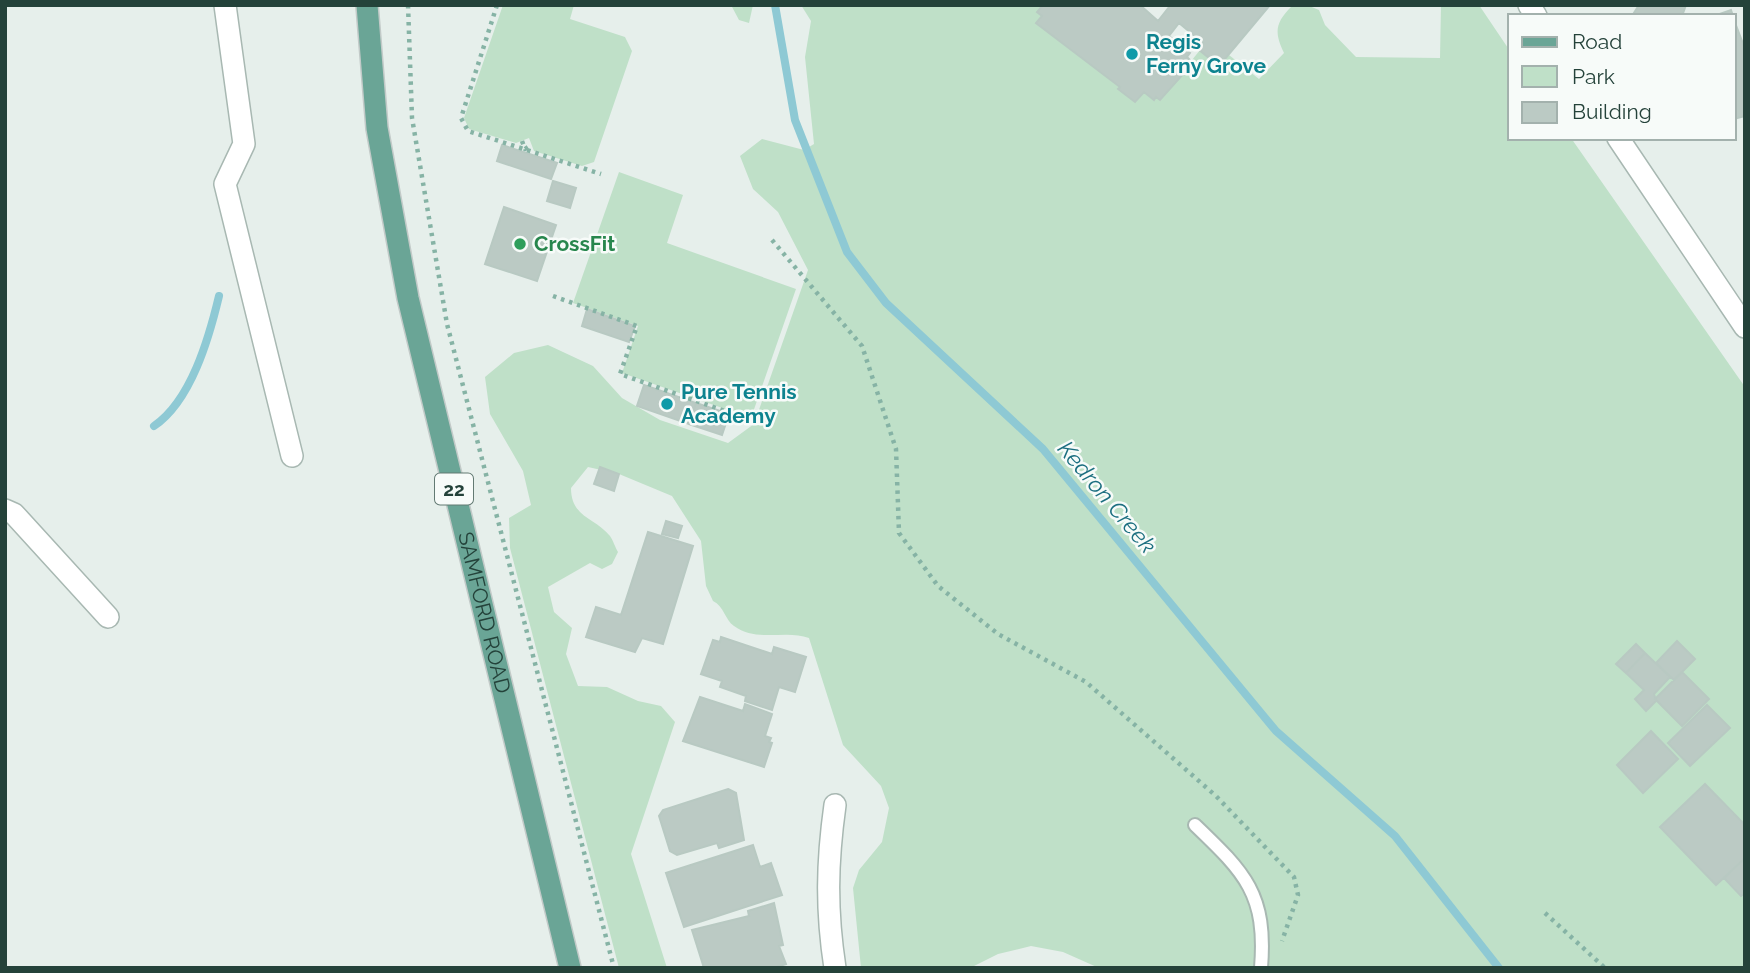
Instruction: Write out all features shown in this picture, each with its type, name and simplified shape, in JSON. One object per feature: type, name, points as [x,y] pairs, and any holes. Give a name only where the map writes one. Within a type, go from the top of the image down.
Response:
[{"type":"main road","name":"SAMFORD ROAD","points":[[367,5],[377,128],[408,298],[570,968]]},
{"type":"street","points":[[225,5],[244,144],[225,184],[292,456]]},
{"type":"street","points":[[1619,140],[1745,327]]},
{"type":"street","points":[[5,510],[22,524],[108,617]]},
{"type":"street","points":[[835,804],[827,863],[828,923],[835,968]]},
{"type":"lane","points":[[1195,825],[1238,867],[1252,889],[1261,917],[1261,968]]},
{"type":"path","points":[[408,5],[412,118],[447,324],[614,968]]},
{"type":"path","points":[[497,5],[461,118],[468,131],[601,174]]},
{"type":"path","points":[[522,141],[525,149]]},
{"type":"path","points":[[525,149],[531,145]]},
{"type":"path","points":[[772,240],[862,346],[896,449],[899,533],[938,586],[998,634],[1086,682],[1216,796],[1294,877],[1298,895],[1280,945]]},
{"type":"path","points":[[553,296],[637,326],[620,374],[750,420]]},
{"type":"path","points":[[1545,913],[1605,968]]},
{"type":"green space","points":[[503,5],[574,5],[570,19],[625,37],[632,51],[594,162],[582,166],[534,151],[529,138],[516,143],[469,129],[464,118]]},
{"type":"green space","points":[[731,5],[753,5],[749,23],[739,20]]},
{"type":"green space","points":[[801,5],[1043,5],[1042,16],[1037,23],[1120,87],[1119,89],[1144,92],[1160,100],[1200,50],[1219,66],[1229,55],[1259,79],[1284,53],[1278,28],[1292,6],[1307,5],[1319,10],[1325,25],[1356,57],[1440,58],[1441,5],[1479,5],[1508,48],[1508,140],[1572,140],[1745,387],[1745,968],[1099,968],[1063,952],[1031,946],[998,954],[970,968],[861,968],[853,888],[859,870],[882,842],[889,808],[881,786],[843,745],[809,638],[752,634],[734,626],[720,606],[713,601],[706,586],[701,541],[672,496],[619,474],[588,467],[571,488],[572,498],[580,512],[610,536],[618,552],[612,564],[602,569],[590,563],[548,587],[554,612],[572,628],[566,654],[578,686],[607,687],[638,701],[661,706],[675,722],[631,854],[667,968],[619,968],[510,548],[509,518],[531,505],[523,471],[490,414],[485,377],[514,353],[548,345],[593,366],[622,398],[660,420],[728,443],[754,424],[808,270],[778,212],[753,189],[740,156],[762,139],[804,150],[814,144],[805,57],[811,21]]},
{"type":"green space","points":[[619,172],[683,195],[667,243],[796,289],[751,418],[622,373],[638,326],[573,303]]},
{"type":"building","name":"Regis Ferny Grove","points":[[1043,5],[1140,5],[1158,21],[1169,7],[1167,5],[1270,5],[1219,66],[1198,49],[1203,43],[1179,23],[1169,36],[1190,53],[1187,57],[1193,63],[1160,100],[1156,97],[1154,100],[1144,92],[1135,102],[1118,89],[1120,87],[1036,23],[1042,16],[1037,12]]},
{"type":"building","points":[[1639,5],[1686,5],[1683,14],[1633,14]]},
{"type":"building","points":[[1736,25],[1745,49],[1745,116],[1736,118]]},
{"type":"building","points":[[502,145],[557,163],[551,179],[497,161]]},
{"type":"building","points":[[553,181],[576,188],[570,208],[547,201]]},
{"type":"building","name":"CrossFit","points":[[504,207],[556,225],[537,281],[485,264]]},
{"type":"building","points":[[587,309],[635,326],[629,342],[582,326]]},
{"type":"building","name":"Pure Tennis Academy","points":[[644,385],[696,403],[689,424],[637,406]]},
{"type":"building","points":[[696,403],[729,414],[722,435],[689,424]]},
{"type":"building","points":[[600,467],[619,474],[614,491],[594,484]]},
{"type":"building","points":[[666,521],[682,526],[678,538],[662,534]]},
{"type":"building","points":[[648,532],[693,546],[663,644],[642,638],[635,652],[586,637],[596,607],[621,615]]},
{"type":"building","points":[[721,637],[772,654],[774,647],[806,657],[795,692],[779,687],[772,710],[745,701],[746,696],[720,687],[722,681],[701,674],[713,640],[720,642]]},
{"type":"building","points":[[1677,641],[1695,659],[1674,680],[1656,663]]},
{"type":"building","points":[[1636,644],[1645,653],[1626,673],[1616,664]]},
{"type":"building","points":[[1645,653],[1670,677],[1654,694],[1656,701],[1646,711],[1635,699],[1644,690],[1626,673]]},
{"type":"building","points":[[1682,672],[1709,699],[1682,726],[1655,699]]},
{"type":"building","points":[[700,697],[743,711],[745,704],[772,714],[765,736],[771,738],[769,742],[772,743],[764,767],[683,741]]},
{"type":"building","points":[[1707,705],[1730,728],[1690,766],[1668,743]]},
{"type":"building","points":[[1651,731],[1678,759],[1643,793],[1617,765]]},
{"type":"building","points":[[1705,784],[1745,825],[1745,858],[1716,885],[1660,827]]},
{"type":"building","points":[[728,789],[736,793],[744,840],[719,848],[717,843],[677,855],[670,851],[659,816],[663,810]]},
{"type":"building","points":[[753,845],[760,867],[771,863],[782,895],[684,927],[666,873]]},
{"type":"building","points":[[1745,858],[1745,893],[1741,896],[1724,878]]},
{"type":"building","points":[[774,903],[783,945],[779,946],[786,964],[773,968],[704,968],[692,930],[749,916],[748,911]]},
{"type":"waterway","name":"Kedron Creek","points":[[775,5],[795,120],[847,252],[886,303],[1043,449],[1276,731],[1395,836],[1499,968]]},
{"type":"waterway","points":[[154,426],[167,415],[188,385],[204,349],[219,296]]},
{"type":"place","name":"Regis Ferny Grove","points":[[1132,54]]},
{"type":"place","name":"CrossFit","points":[[520,244]]},
{"type":"place","name":"Pure Tennis Academy","points":[[667,404]]}]
